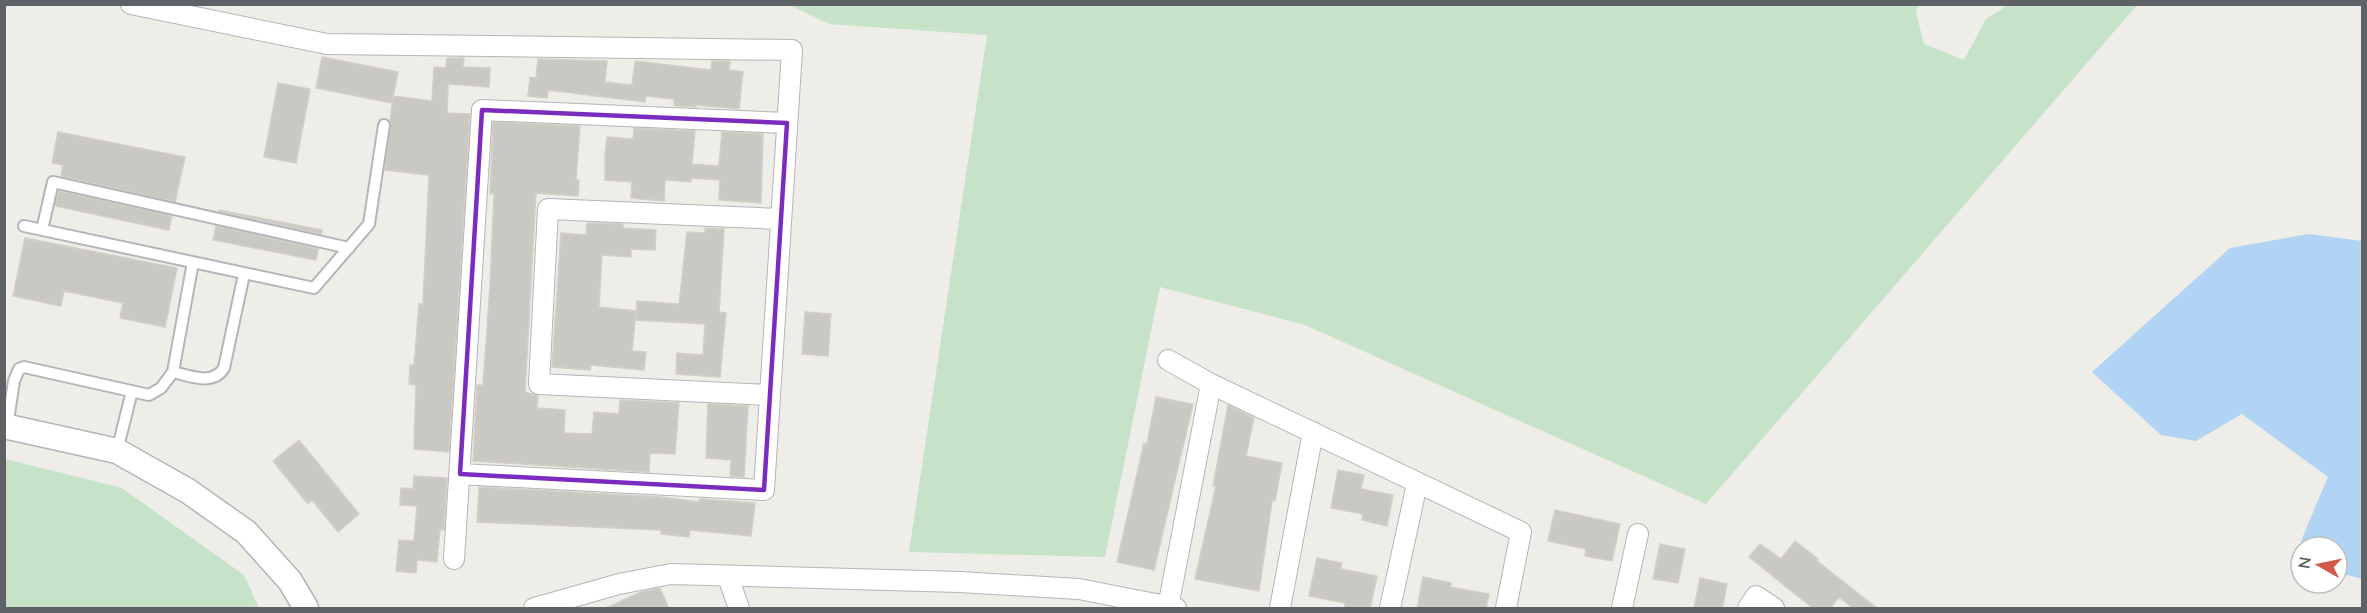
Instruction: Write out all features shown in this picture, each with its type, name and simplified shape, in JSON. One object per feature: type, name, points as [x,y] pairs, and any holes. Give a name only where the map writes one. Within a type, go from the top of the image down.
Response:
[{"type":"street","points":[[131,4],[327,44],[792,50],[764,490],[460,474]]},
{"type":"street","points":[[182,4],[216,22]]},
{"type":"street","points":[[454,559],[482,110],[787,123]]},
{"type":"street","points":[[770,395],[539,384],[548,209],[781,219]]},
{"type":"street","points":[[1168,360],[1211,384],[1521,532],[1506,609]]},
{"type":"street","points":[[534,609],[659,574],[948,582],[1079,589],[1172,608],[1211,384]]},
{"type":"street","points":[[6,427],[117,451],[188,491],[246,532],[290,581],[306,609]]},
{"type":"street","points":[[1281,609],[1313,432]]},
{"type":"street","points":[[1390,609],[1417,484]]},
{"type":"street","points":[[1622,609],[1638,534]]},
{"type":"street","points":[[728,577],[739,609]]},
{"type":"street","points":[[1749,609],[1756,596],[1774,609]]},
{"type":"lane","points":[[24,226],[314,288],[369,224],[384,125]]},
{"type":"lane","points":[[42,230],[53,182],[349,248]]},
{"type":"lane","points":[[6,427],[14,381],[20,369],[24,368],[149,395],[155,393],[173,372],[193,262]]},
{"type":"lane","points":[[173,372],[208,379],[220,374],[224,368],[243,274]]},
{"type":"lane","points":[[117,451],[132,391]]},
{"type":"highlighted area","points":[[482,110],[787,123],[764,490],[460,474]]},
{"type":"green space","points":[[790,5],[1918,5],[1916,13],[1924,44],[1964,60],[1986,19],[2008,5],[2137,5],[1706,504],[1305,325],[1160,287],[1105,557],[909,552],[987,35],[829,24]]},
{"type":"green space","points":[[5,459],[122,488],[244,575],[259,608],[5,608]]},
{"type":"water","points":[[2309,234],[2362,241],[2362,579],[2349,575],[2349,535],[2304,535],[2328,477],[2242,414],[2196,441],[2161,435],[2092,372],[2230,248]]},
{"type":"building","points":[[322,57],[398,72],[392,103],[316,88]]},
{"type":"building","points":[[447,58],[464,58],[463,67],[490,68],[489,87],[448,84],[447,113],[470,114],[449,452],[414,449],[416,385],[409,384],[410,365],[414,365],[419,304],[423,304],[429,175],[385,170],[393,96],[432,101],[434,67],[446,68]]},
{"type":"building","points":[[538,59],[607,61],[605,82],[632,85],[635,61],[711,70],[712,61],[730,61],[729,70],[743,72],[739,109],[696,105],[696,107],[676,106],[674,99],[646,96],[645,102],[548,90],[547,98],[528,96],[530,77],[536,78]]},
{"type":"building","points":[[278,83],[310,89],[296,163],[264,157]]},
{"type":"building","points":[[493,122],[580,126],[576,180],[579,180],[578,196],[536,193],[525,392],[538,396],[537,408],[565,410],[564,433],[592,434],[594,412],[619,414],[620,400],[679,403],[675,454],[650,453],[649,472],[473,461],[477,385],[483,385],[490,286],[494,194],[490,194]]},
{"type":"building","points":[[634,128],[695,131],[692,164],[719,166],[722,132],[763,134],[761,203],[719,200],[720,180],[691,178],[691,182],[665,180],[664,201],[631,198],[632,182],[605,180],[605,155],[607,137],[633,139]]},
{"type":"building","points":[[58,132],[185,157],[175,202],[61,176],[63,165],[52,163]]},
{"type":"building","points":[[59,191],[172,216],[169,230],[55,206]]},
{"type":"building","points":[[219,210],[322,230],[321,234]]},
{"type":"building","points":[[587,223],[623,224],[623,228],[656,230],[655,250],[631,249],[631,257],[602,255],[599,307],[636,311],[632,351],[646,352],[644,370],[591,365],[590,370],[552,367],[561,233],[586,235]]},
{"type":"building","points":[[216,226],[318,249],[316,260],[213,240]]},
{"type":"building","points":[[705,228],[724,229],[719,312],[726,313],[720,377],[676,374],[677,353],[703,355],[705,324],[636,320],[637,301],[679,304],[687,232],[705,233]]},
{"type":"building","points":[[25,238],[177,268],[165,327],[120,318],[123,303],[64,291],[61,306],[13,296]]},
{"type":"building","points":[[805,312],[831,314],[828,356],[802,354]]},
{"type":"building","points":[[1156,397],[1193,404],[1154,570],[1117,562],[1144,443],[1147,444]]},
{"type":"building","points":[[708,404],[748,406],[744,477],[730,476],[731,460],[706,458]]},
{"type":"building","points":[[1228,405],[1254,418],[1246,456],[1282,463],[1275,501],[1272,501],[1259,591],[1195,579],[1216,486],[1213,486]]},
{"type":"building","points":[[299,440],[359,514],[338,532],[312,500],[308,504],[273,461]]},
{"type":"building","points":[[1338,470],[1364,475],[1361,489],[1393,495],[1387,526],[1362,520],[1363,514],[1331,508]]},
{"type":"building","points":[[414,476],[447,478],[444,530],[440,530],[437,562],[417,560],[416,573],[396,571],[399,540],[414,541],[417,506],[400,505],[401,488],[413,489]]},
{"type":"building","points":[[479,487],[661,497],[699,502],[700,499],[755,503],[751,536],[690,530],[689,537],[661,534],[661,530],[477,522]]},
{"type":"building","points":[[1555,510],[1620,524],[1612,561],[1585,556],[1586,549],[1548,541]]},
{"type":"building","points":[[1795,541],[1878,609],[1854,609],[1839,597],[1830,609],[1814,609],[1749,557],[1760,544],[1781,559]]},
{"type":"building","points":[[1660,544],[1685,549],[1678,583],[1653,579]]},
{"type":"building","points":[[1317,558],[1342,563],[1341,569],[1377,576],[1370,609],[1344,609],[1345,603],[1309,596]]},
{"type":"building","points":[[1423,577],[1451,583],[1450,587],[1489,594],[1486,609],[1417,609]]},
{"type":"building","points":[[1700,578],[1727,584],[1722,609],[1694,609]]},
{"type":"building","points":[[660,588],[669,609],[604,609],[641,592]]}]
